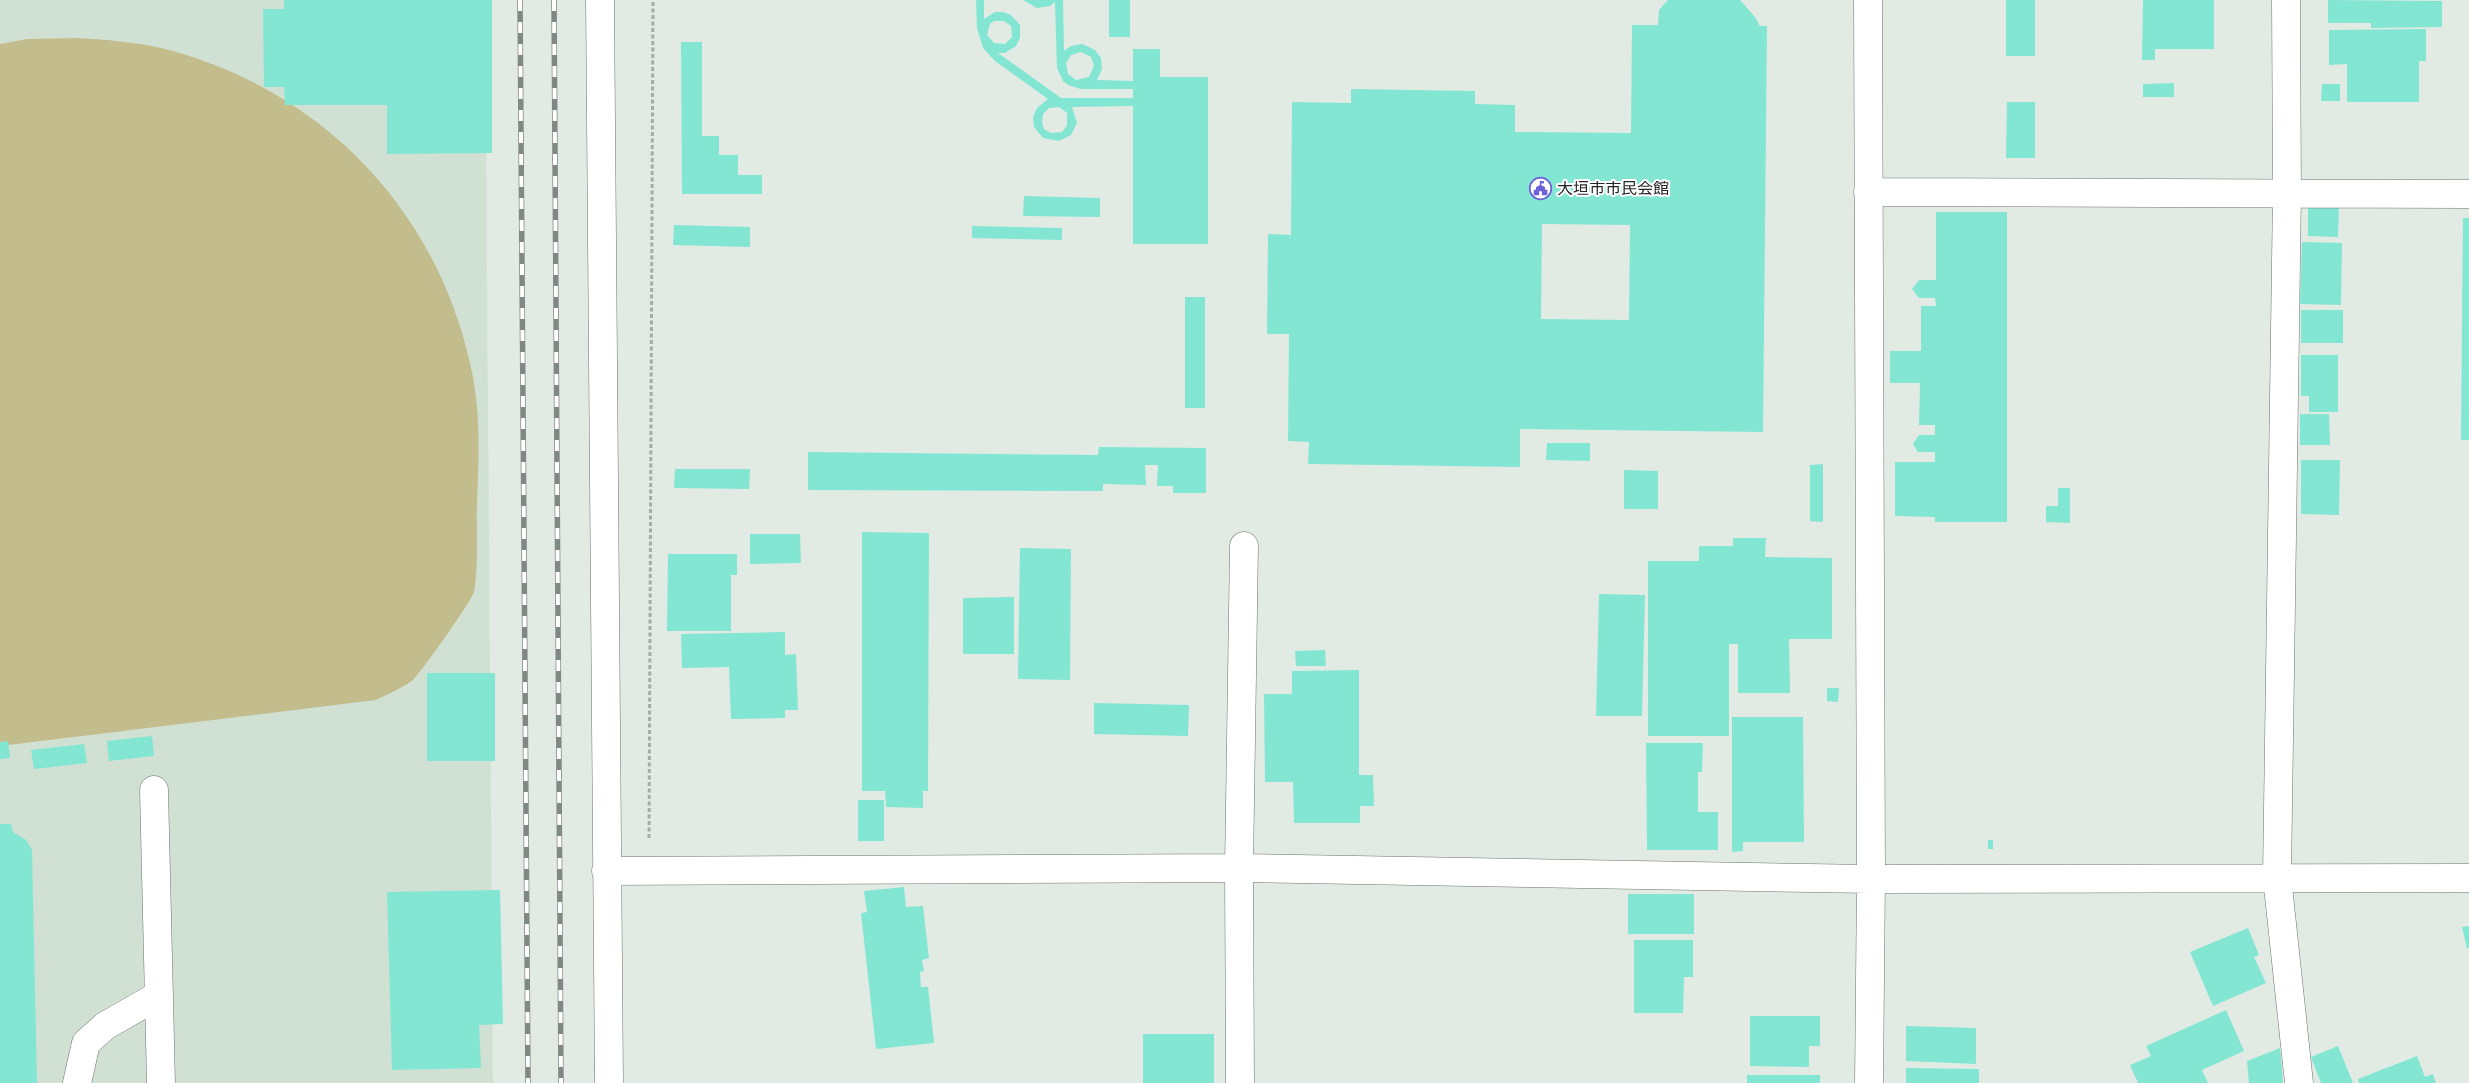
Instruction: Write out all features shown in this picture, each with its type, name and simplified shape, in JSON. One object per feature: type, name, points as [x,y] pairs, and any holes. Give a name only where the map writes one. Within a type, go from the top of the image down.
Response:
[{"type":"street","points":[[600,0],[609,1083]]},
{"type":"street","points":[[1868,0],[1871,879],[1868,1083]]},
{"type":"street","points":[[2286,0],[2287,193],[2277,877],[2299,1083]]},
{"type":"street","points":[[1868,192],[2469,194]]},
{"type":"street","points":[[1240,1083],[1239,868],[1244,546]]},
{"type":"street","points":[[154,790],[162,1083]]},
{"type":"street","points":[[606,871],[1239,868],[1871,879],[2469,878]]},
{"type":"street","points":[[76,1083],[86,1043],[106,1026],[159,995]]},
{"type":"path","points":[[648,871],[653,0]]},
{"type":"shaded area","points":[[0,0],[485,0],[493,1083],[0,1083]]},
{"type":"shaded area","points":[[76,38],[137,43],[173,51],[228,70],[279,96],[325,128],[365,165],[401,208],[430,255],[453,307],[474,380],[479,450],[476,581],[474,592],[465,608],[418,675],[404,686],[376,700],[0,746],[0,44],[27,39]]},
{"type":"building","points":[[284,0],[492,0],[492,153],[387,154],[387,105],[285,105],[284,87],[264,87],[263,9],[284,9]]},
{"type":"building","points":[[976,0],[984,0],[984,19],[995,12],[1011,15],[1020,25],[1020,38],[1016,46],[1005,53],[998,53],[1061,98],[1133,98],[1133,89],[1081,89],[1068,85],[1063,81],[1057,68],[1055,2],[1050,6],[1037,8],[1023,0],[1063,0],[1064,51],[1071,46],[1082,44],[1095,50],[1101,58],[1102,69],[1097,80],[1133,81],[1133,49],[1160,49],[1160,77],[1208,77],[1208,244],[1133,244],[1133,106],[1072,107],[1077,123],[1071,135],[1059,141],[1043,138],[1034,127],[1033,117],[1037,108],[1048,99],[995,61],[983,48],[977,28]],"holes":[[[994,21],[1004,21],[1011,26],[1012,37],[1005,44],[994,43],[987,35],[990,24]],[[1081,52],[1091,57],[1094,66],[1089,77],[1076,80],[1068,74],[1066,63],[1071,55]],[[1059,107],[1067,113],[1067,126],[1062,132],[1051,133],[1044,129],[1042,123],[1043,114],[1049,108]]]},
{"type":"building","points":[[1109,0],[1130,0],[1130,37],[1109,37]]},
{"type":"building","points":[[1668,0],[1740,0],[1755,17],[1760,26],[1767,26],[1763,432],[1520,429],[1520,467],[1308,464],[1309,442],[1288,441],[1289,334],[1267,334],[1268,234],[1291,235],[1292,102],[1351,103],[1351,89],[1475,91],[1475,104],[1515,105],[1515,132],[1631,133],[1632,25],[1658,25],[1659,10]],"holes":[[[1542,224],[1630,225],[1629,320],[1541,319]]]},
{"type":"building","points":[[2006,0],[2035,0],[2035,56],[2006,56]]},
{"type":"building","points":[[2143,0],[2214,0],[2214,49],[2155,49],[2155,60],[2142,60]]},
{"type":"building","points":[[2328,0],[2442,1],[2442,27],[2371,28],[2371,23],[2328,23]]},
{"type":"building","points":[[2426,29],[2426,61],[2419,61],[2419,102],[2347,102],[2347,64],[2329,65],[2329,30]]},
{"type":"building","points":[[681,42],[702,42],[702,136],[719,136],[719,155],[738,155],[738,175],[762,175],[762,194],[682,194]]},
{"type":"building","points":[[2174,83],[2174,97],[2143,97],[2143,84]]},
{"type":"building","points":[[2322,84],[2340,84],[2340,101],[2321,101]]},
{"type":"building","points":[[2007,102],[2035,102],[2035,158],[2006,158]]},
{"type":"building","points":[[1024,196],[1100,198],[1100,217],[1023,216]]},
{"type":"building","points":[[2308,205],[2339,205],[2338,237],[2308,236]]},
{"type":"building","points":[[1936,212],[2007,212],[2007,522],[1935,522],[1935,517],[1895,516],[1895,462],[1935,462],[1935,452],[1918,452],[1913,444],[1919,435],[1935,435],[1935,425],[1919,425],[1920,383],[1890,383],[1890,351],[1921,351],[1921,306],[1936,306],[1935,298],[1919,298],[1912,289],[1919,280],[1936,280]]},
{"type":"building","points":[[2463,218],[2469,218],[2469,440],[2461,440]]},
{"type":"building","points":[[674,225],[750,227],[750,247],[673,245]]},
{"type":"building","points":[[972,226],[1062,228],[1062,240],[972,238]]},
{"type":"building","points":[[2302,242],[2342,243],[2341,305],[2300,304]]},
{"type":"building","points":[[1185,297],[1205,297],[1205,408],[1185,408]]},
{"type":"building","points":[[2301,310],[2343,310],[2343,343],[2301,343]]},
{"type":"building","points":[[2301,355],[2338,355],[2338,412],[2309,412],[2309,396],[2301,396]]},
{"type":"building","points":[[2300,414],[2329,414],[2330,445],[2300,445]]},
{"type":"building","points":[[1547,443],[1590,443],[1590,461],[1546,460]]},
{"type":"building","points":[[1099,447],[1206,448],[1206,493],[1173,493],[1173,486],[1157,486],[1158,465],[1145,465],[1146,485],[1103,484],[1103,491],[808,490],[808,452],[1098,455]]},
{"type":"building","points":[[2301,460],[2340,460],[2339,515],[2301,514]]},
{"type":"building","points":[[1823,464],[1823,522],[1810,521],[1810,465]]},
{"type":"building","points":[[675,469],[750,469],[749,489],[674,488]]},
{"type":"building","points":[[1624,470],[1658,471],[1658,509],[1624,509]]},
{"type":"building","points":[[2058,488],[2070,488],[2070,523],[2046,522],[2046,506],[2058,506]]},
{"type":"building","points":[[862,532],[929,533],[928,791],[923,791],[923,808],[886,807],[885,791],[862,791]]},
{"type":"building","points":[[750,534],[800,534],[801,563],[750,564]]},
{"type":"building","points":[[1733,538],[1766,538],[1765,557],[1832,558],[1832,639],[1789,639],[1790,693],[1738,693],[1738,644],[1729,644],[1729,736],[1648,736],[1648,561],[1699,561],[1699,546],[1733,546]]},
{"type":"building","points":[[1020,548],[1071,549],[1070,680],[1018,679]]},
{"type":"building","points":[[668,554],[737,554],[737,575],[731,575],[731,631],[667,631]]},
{"type":"building","points":[[1599,594],[1645,595],[1642,716],[1596,716]]},
{"type":"building","points":[[1014,597],[1014,654],[963,654],[963,598]]},
{"type":"building","points":[[785,632],[785,655],[796,654],[798,710],[785,710],[785,718],[731,719],[729,667],[682,668],[681,634]]},
{"type":"building","points":[[1325,650],[1326,666],[1296,666],[1295,651]]},
{"type":"building","points":[[1359,670],[1359,775],[1373,775],[1374,806],[1360,806],[1360,823],[1294,823],[1293,782],[1265,782],[1264,694],[1292,694],[1292,671]]},
{"type":"building","points":[[427,673],[495,673],[495,761],[427,761]]},
{"type":"building","points":[[1827,688],[1839,688],[1838,702],[1827,701]]},
{"type":"building","points":[[1094,703],[1189,705],[1188,736],[1094,734]]},
{"type":"building","points":[[1732,717],[1803,717],[1804,842],[1743,842],[1743,851],[1732,852]]},
{"type":"building","points":[[152,736],[154,756],[109,761],[107,741]]},
{"type":"building","points":[[8,741],[10,758],[0,759],[0,742]]},
{"type":"building","points":[[1646,743],[1703,743],[1702,772],[1698,772],[1698,812],[1718,812],[1718,850],[1647,850]]},
{"type":"building","points":[[84,744],[87,763],[34,769],[31,750]]},
{"type":"building","points":[[858,800],[884,800],[884,841],[858,841]]},
{"type":"building","points":[[0,824],[11,824],[13,832],[26,840],[32,850],[37,1083],[0,1083]]},
{"type":"building","points":[[1988,840],[1993,840],[1993,849],[1988,849]]},
{"type":"building","points":[[904,887],[906,907],[923,906],[929,958],[922,960],[924,971],[920,972],[921,987],[928,987],[934,1043],[876,1049],[861,913],[867,912],[864,891]]},
{"type":"building","points":[[500,890],[503,1024],[479,1025],[481,1068],[392,1070],[387,892]]},
{"type":"building","points":[[1628,894],[1694,894],[1694,934],[1628,934]]},
{"type":"building","points":[[2469,926],[2469,948],[2467,948],[2462,927]]},
{"type":"building","points":[[2248,928],[2259,955],[2254,957],[2266,983],[2213,1006],[2190,952]]},
{"type":"building","points":[[1634,940],[1693,940],[1693,977],[1684,977],[1683,1013],[1634,1013]]},
{"type":"building","points":[[2226,1010],[2244,1051],[2202,1070],[2208,1083],[2138,1083],[2130,1065],[2151,1056],[2146,1046]]},
{"type":"building","points":[[1750,1016],[1820,1016],[1820,1046],[1809,1046],[1809,1067],[1750,1066]]},
{"type":"building","points":[[1906,1026],[1976,1028],[1976,1064],[1906,1061]]},
{"type":"building","points":[[1143,1034],[1214,1034],[1214,1083],[1143,1083]]},
{"type":"building","points":[[2338,1046],[2353,1083],[2321,1083],[2311,1057]]},
{"type":"building","points":[[2280,1048],[2283,1083],[2249,1083],[2247,1061]]},
{"type":"building","points":[[2417,1056],[2425,1077],[2433,1074],[2436,1083],[2359,1083],[2358,1079]]},
{"type":"building","points":[[1906,1068],[1979,1069],[1979,1083],[1906,1083]]},
{"type":"building","points":[[1747,1075],[1820,1075],[1820,1083],[1747,1083]]},
{"type":"railway","points":[[520,0],[528,1083]]},
{"type":"railway","points":[[554,0],[561,1083]]},
{"type":"place","name":"大垣市市民会館","points":[[1541,188]]}]
